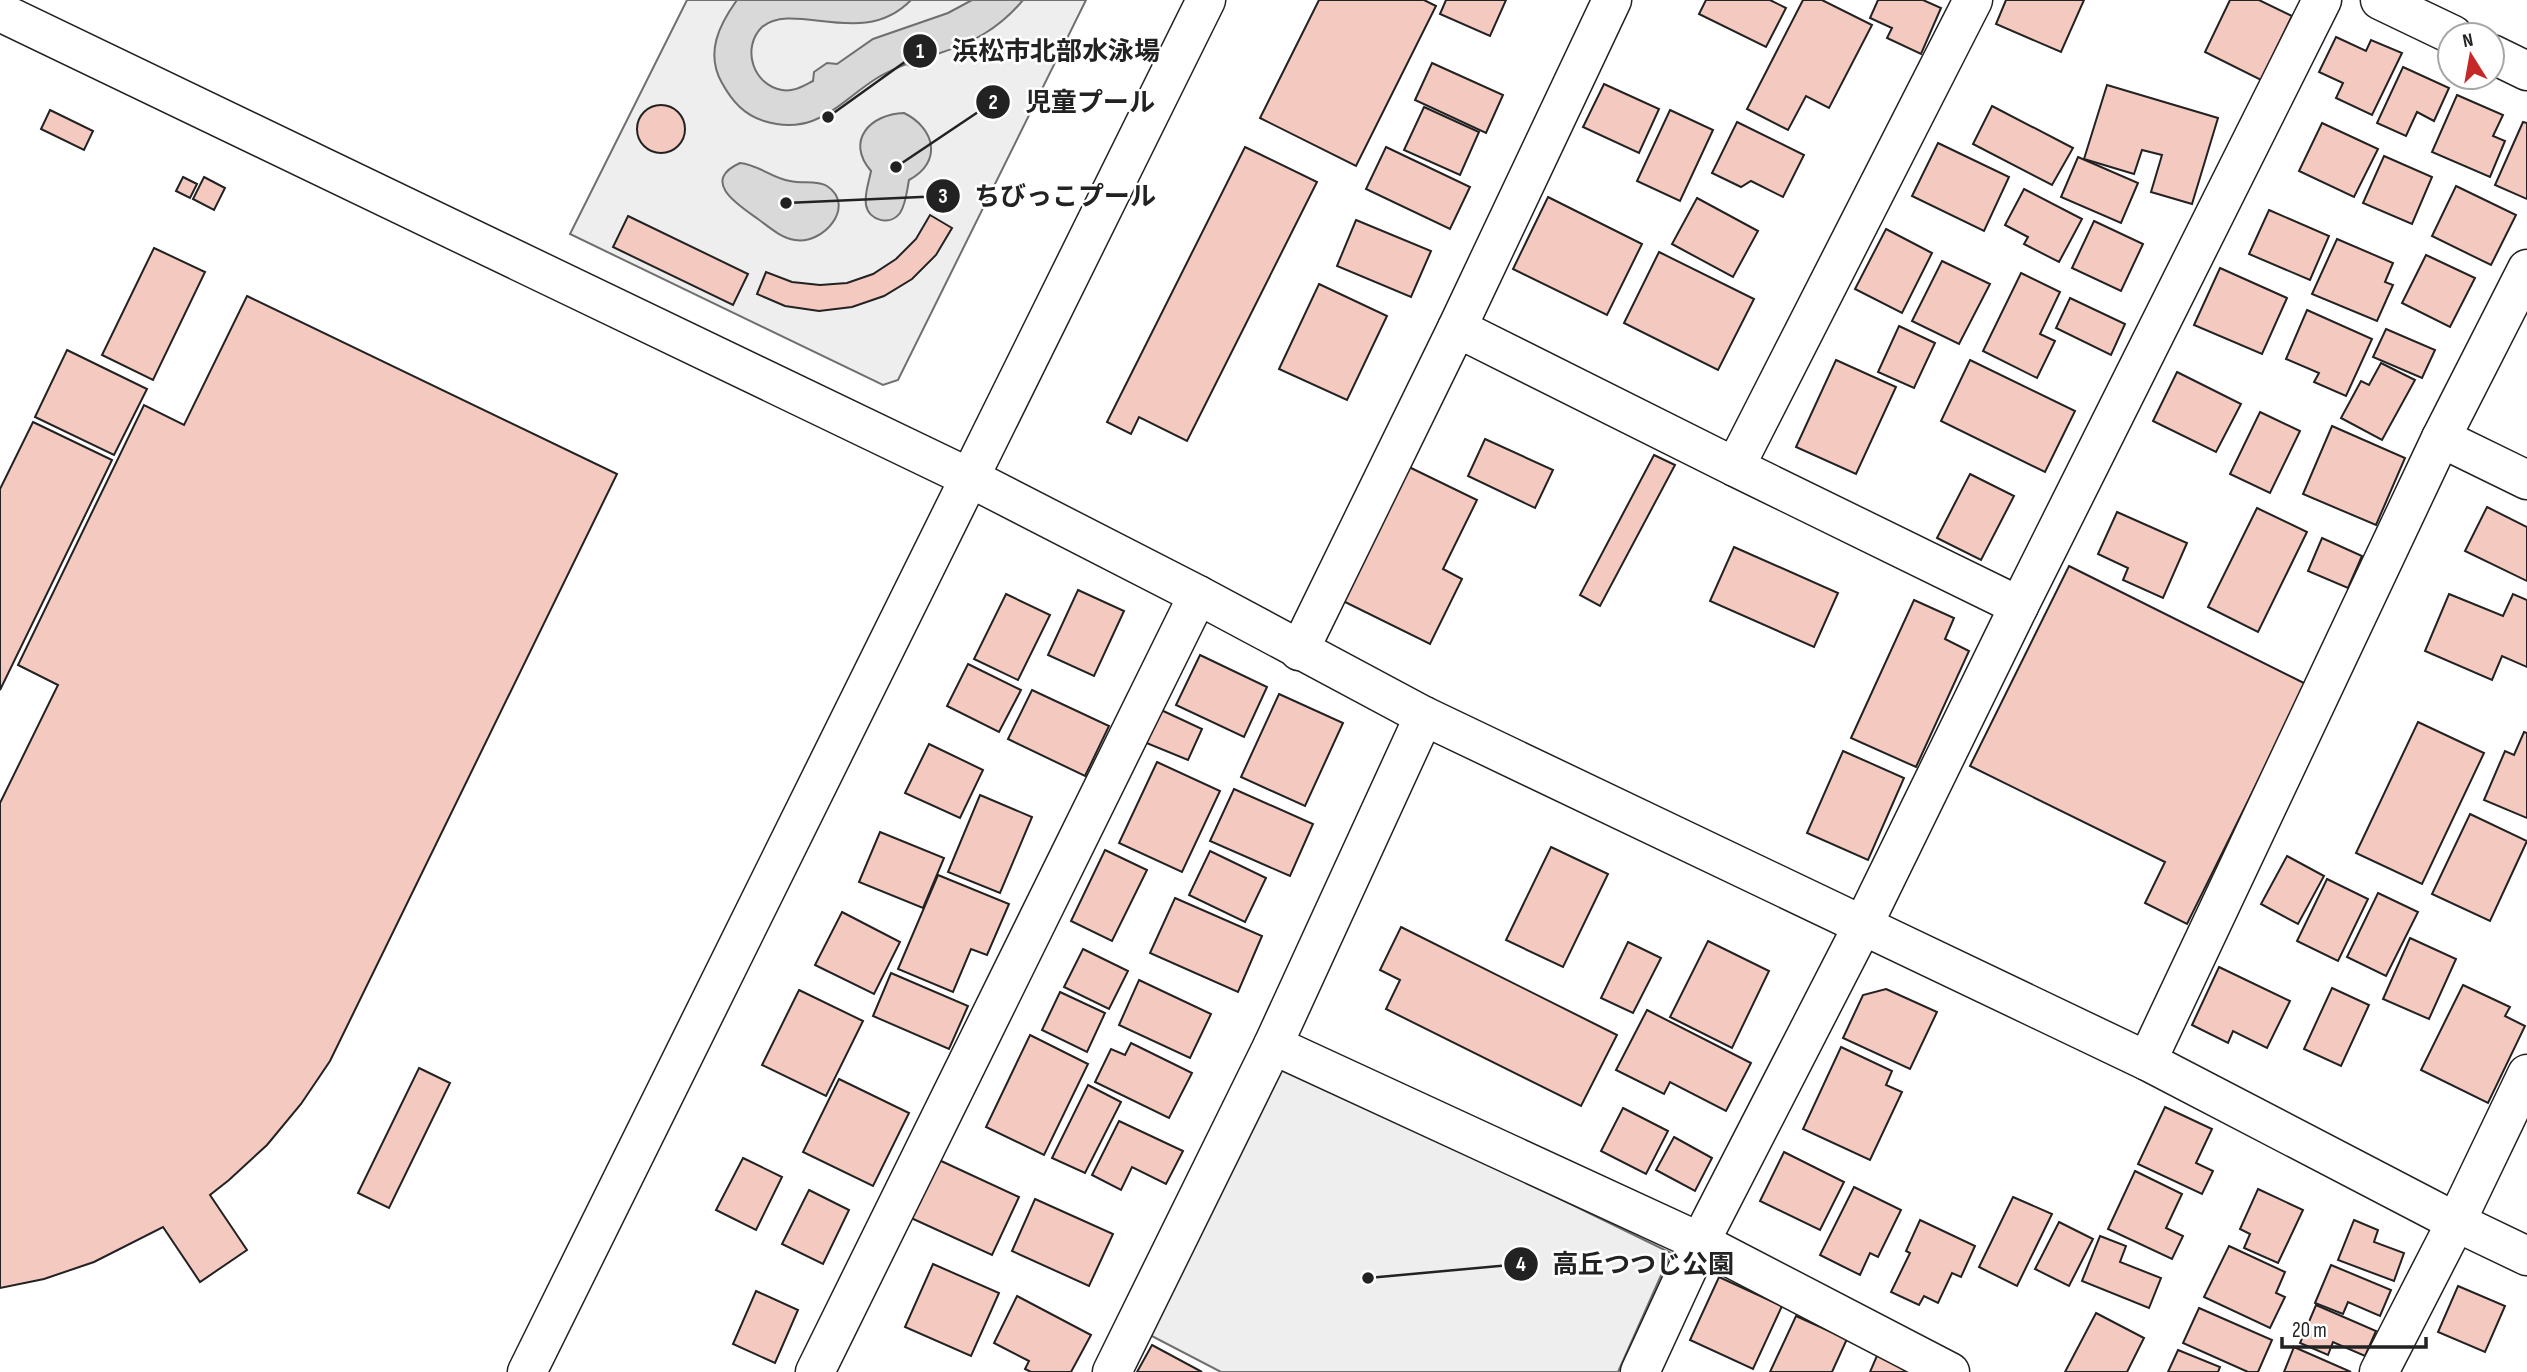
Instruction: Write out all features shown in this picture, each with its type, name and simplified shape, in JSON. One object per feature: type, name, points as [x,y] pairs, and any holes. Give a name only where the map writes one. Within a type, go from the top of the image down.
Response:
[{"type":"street","points":[[527,1372],[1206,0]]},
{"type":"street","points":[[1299,651],[1457,328],[1612,0]]},
{"type":"street","points":[[1735,467],[1973,0]]},
{"type":"street","points":[[1640,1372],[1700,1242],[1862,927],[2322,0]]},
{"type":"street","points":[[2380,0],[2436,27]]},
{"type":"street","points":[[0,12],[970,478],[1198,595],[1424,716],[2147,1061],[2456,1222],[2527,1256]]},
{"type":"street","points":[[2506,61],[2527,71]]},
{"type":"street","points":[[2147,1061],[2441,438],[2527,269]]},
{"type":"street","points":[[1457,328],[2019,606]]},
{"type":"street","points":[[2441,438],[2527,480]]},
{"type":"street","points":[[815,1372],[1198,595]]},
{"type":"street","points":[[1112,1372],[1273,1045],[1424,716]]},
{"type":"street","points":[[1273,1045],[1700,1242],[1950,1372]]},
{"type":"street","points":[[2379,1372],[2456,1222],[2527,1073]]},
{"type":"shaded area","points":[[687,0],[1086,0],[898,380],[883,385],[570,234]]},
{"type":"shaded area","points":[[737,0],[911,0],[892,14],[872,22],[792,18],[776,20],[762,27],[752,45],[751,55],[757,73],[772,87],[790,90],[813,81],[814,72],[827,63],[837,64],[873,39],[948,13],[972,0],[1023,0],[994,27],[973,40],[937,54],[932,63],[916,69],[906,64],[877,78],[813,121],[782,125],[764,121],[745,111],[730,96],[717,72],[716,40]]},
{"type":"shaded area","points":[[904,113],[923,127],[931,145],[931,155],[920,173],[909,180],[900,213],[891,219],[880,220],[871,215],[866,205],[871,171],[860,149],[861,140],[865,131],[881,118]]},
{"type":"shaded area","points":[[740,163],[783,179],[827,186],[835,194],[839,204],[833,222],[816,236],[806,240],[790,239],[775,232],[741,207],[726,192],[723,177],[728,170]]},
{"type":"shaded area","points":[[1277,1061],[1671,1253],[1618,1372],[1221,1372],[1146,1333]]},
{"type":"building","points":[[1319,0],[1424,0],[1436,6],[1356,166],[1260,118]]},
{"type":"building","points":[[1446,0],[1506,0],[1490,36],[1440,14]]},
{"type":"building","points":[[1706,0],[1770,0],[1786,8],[1766,47],[1699,14]]},
{"type":"building","points":[[1803,0],[1822,0],[1872,25],[1829,108],[1806,96],[1788,130],[1747,109]]},
{"type":"building","points":[[1878,0],[1923,0],[1941,8],[1921,54],[1887,38],[1892,28],[1870,18]]},
{"type":"building","points":[[2006,0],[2084,0],[2061,52],[1996,24]]},
{"type":"building","points":[[2230,0],[2259,0],[2292,16],[2261,80],[2205,52]]},
{"type":"building","points":[[2336,37],[2366,51],[2371,40],[2402,53],[2372,115],[2336,98],[2343,83],[2319,72]]},
{"type":"building","points":[[1432,63],[1503,95],[1486,133],[1415,100]]},
{"type":"building","points":[[2403,67],[2436,82],[2436,91],[2448,91],[2434,121],[2417,112],[2406,136],[2377,123]]},
{"type":"building","points":[[1604,84],[1659,109],[1639,153],[1583,127]]},
{"type":"building","points":[[2107,85],[2218,118],[2192,204],[2151,192],[2162,155],[2142,150],[2134,174],[2084,159]]},
{"type":"building","points":[[2457,95],[2503,115],[2493,136],[2505,141],[2490,177],[2432,152]]},
{"type":"building","points":[[661,105],[678,112],[685,129],[678,146],[661,153],[644,146],[637,129],[644,112]]},
{"type":"building","points":[[1992,106],[2073,148],[2052,185],[1973,144]]},
{"type":"building","points":[[1424,107],[1479,132],[1460,175],[1404,150]]},
{"type":"building","points":[[50,110],[93,131],[84,150],[41,129]]},
{"type":"building","points":[[1670,110],[1713,130],[1680,201],[1637,181]]},
{"type":"building","points":[[1737,122],[1804,155],[1783,197],[1751,181],[1741,187],[1712,173]]},
{"type":"building","points":[[2523,122],[2527,123],[2527,199],[2495,185]]},
{"type":"building","points":[[2322,123],[2378,149],[2354,197],[2299,171]]},
{"type":"building","points":[[1938,143],[2009,177],[1984,231],[1912,196]]},
{"type":"building","points":[[1245,147],[1317,182],[1187,441],[1139,417],[1131,434],[1107,422]]},
{"type":"building","points":[[1386,147],[1470,187],[1450,229],[1366,189]]},
{"type":"building","points":[[2384,156],[2432,177],[2412,224],[2363,203]]},
{"type":"building","points":[[2078,157],[2138,183],[2121,223],[2061,197]]},
{"type":"building","points":[[183,177],[197,184],[190,198],[176,191]]},
{"type":"building","points":[[204,177],[225,188],[214,210],[193,199]]},
{"type":"building","points":[[2456,186],[2516,215],[2491,265],[2432,236]]},
{"type":"building","points":[[2024,189],[2082,219],[2059,262],[2024,244],[2028,237],[2005,225]]},
{"type":"building","points":[[1548,197],[1642,244],[1607,315],[1513,269]]},
{"type":"building","points":[[1697,198],[1758,231],[1733,277],[1672,244]]},
{"type":"building","points":[[2269,210],[2329,236],[2310,280],[2249,254]]},
{"type":"building","points":[[930,215],[952,228],[936,255],[912,279],[884,296],[852,307],[819,311],[785,306],[757,294],[766,272],[792,282],[820,285],[847,283],[873,274],[896,259],[916,239]]},
{"type":"building","points":[[628,216],[748,274],[733,305],[613,247]]},
{"type":"building","points":[[1356,220],[1431,251],[1411,297],[1337,266]]},
{"type":"building","points":[[2094,221],[2143,244],[2121,291],[2072,268]]},
{"type":"building","points":[[1886,229],[1932,253],[1902,313],[1855,289]]},
{"type":"building","points":[[2337,239],[2393,263],[2385,282],[2393,285],[2377,321],[2312,294]]},
{"type":"building","points":[[154,248],[205,272],[153,380],[102,355]]},
{"type":"building","points":[[1659,252],[1754,299],[1718,370],[1624,323]]},
{"type":"building","points":[[2426,255],[2475,278],[2450,327],[2402,303]]},
{"type":"building","points":[[1942,261],[1990,284],[1959,344],[1912,321]]},
{"type":"building","points":[[2220,268],[2287,298],[2262,354],[2194,325]]},
{"type":"building","points":[[2021,273],[2060,292],[2040,334],[2055,341],[2037,378],[1983,351]]},
{"type":"building","points":[[1319,284],[1387,316],[1347,400],[1279,369]]},
{"type":"building","points":[[247,296],[617,474],[330,1061],[301,1104],[267,1145],[210,1195],[247,1250],[200,1282],[163,1227],[94,1262],[44,1279],[0,1288],[0,803],[58,685],[18,665],[144,405],[184,425]]},
{"type":"building","points":[[2070,298],[2125,324],[2111,355],[2056,328]]},
{"type":"building","points":[[2307,310],[2372,339],[2346,396],[2314,382],[2319,373],[2286,359]]},
{"type":"building","points":[[1899,326],[1935,343],[1914,388],[1878,372]]},
{"type":"building","points":[[2386,329],[2435,350],[2422,378],[2373,357]]},
{"type":"building","points":[[67,350],[147,389],[114,455],[35,417]]},
{"type":"building","points":[[1836,360],[1896,387],[1856,474],[1796,447]]},
{"type":"building","points":[[1970,360],[2075,411],[2045,472],[1941,421]]},
{"type":"building","points":[[2381,363],[2415,380],[2382,440],[2341,418],[2361,381],[2369,385]]},
{"type":"building","points":[[2177,372],[2241,404],[2216,452],[2153,421]]},
{"type":"building","points":[[2260,412],[2300,431],[2270,493],[2230,474]]},
{"type":"building","points":[[33,422],[112,460],[0,690],[0,489]]},
{"type":"building","points":[[2332,426],[2405,458],[2376,525],[2303,494]]},
{"type":"building","points":[[1485,439],[1553,470],[1535,508],[1468,476]]},
{"type":"building","points":[[1654,455],[1675,465],[1600,606],[1580,595]]},
{"type":"building","points":[[1409,467],[1477,500],[1443,569],[1462,579],[1430,644],[1343,601]]},
{"type":"building","points":[[1970,474],[2014,496],[1981,560],[1937,538]]},
{"type":"building","points":[[2487,507],[2527,527],[2527,581],[2465,551]]},
{"type":"building","points":[[2257,508],[2307,532],[2258,632],[2208,607]]},
{"type":"building","points":[[2117,512],[2187,543],[2163,598],[2123,580],[2128,568],[2098,554]]},
{"type":"building","points":[[2322,538],[2362,556],[2348,588],[2308,571]]},
{"type":"building","points":[[1734,547],[1838,593],[1814,647],[1710,601]]},
{"type":"building","points":[[2069,566],[2306,684],[2187,924],[2145,903],[2165,862],[1970,766]]},
{"type":"building","points":[[1078,590],[1124,611],[1094,676],[1048,655]]},
{"type":"building","points":[[1006,594],[1050,615],[1018,680],[974,659]]},
{"type":"building","points":[[2449,594],[2503,616],[2513,594],[2527,600],[2527,667],[2502,656],[2492,680],[2425,651]]},
{"type":"building","points":[[1914,600],[1954,618],[1945,639],[1969,651],[1916,767],[1851,738]]},
{"type":"building","points":[[1200,655],[1267,687],[1244,737],[1176,705]]},
{"type":"building","points":[[968,664],[1021,690],[999,732],[947,706]]},
{"type":"building","points":[[1032,690],[1109,726],[1085,776],[1008,739]]},
{"type":"building","points":[[1279,694],[1343,723],[1305,806],[1241,777]]},
{"type":"building","points":[[1159,709],[1202,729],[1188,760],[1144,742]]},
{"type":"building","points":[[2418,722],[2484,753],[2422,884],[2356,853]]},
{"type":"building","points":[[2524,732],[2527,733],[2527,818],[2484,800],[2505,751],[2514,755]]},
{"type":"building","points":[[929,744],[983,770],[960,818],[905,793]]},
{"type":"building","points":[[1843,751],[1904,778],[1868,860],[1807,833]]},
{"type":"building","points":[[1157,762],[1220,791],[1182,872],[1119,843]]},
{"type":"building","points":[[1234,789],[1313,824],[1290,876],[1210,841]]},
{"type":"building","points":[[980,795],[1032,817],[1000,893],[948,872]]},
{"type":"building","points":[[2470,814],[2527,841],[2490,921],[2432,894]]},
{"type":"building","points":[[880,832],[944,858],[923,908],[859,882]]},
{"type":"building","points":[[1551,847],[1608,874],[1563,967],[1506,940]]},
{"type":"building","points":[[1105,850],[1147,870],[1112,941],[1071,921]]},
{"type":"building","points":[[1210,851],[1266,878],[1245,922],[1189,895]]},
{"type":"building","points":[[2287,856],[2324,876],[2298,924],[2261,904]]},
{"type":"building","points":[[938,875],[1009,904],[987,955],[971,949],[953,992],[898,969]]},
{"type":"building","points":[[2327,879],[2368,899],[2338,961],[2297,941]]},
{"type":"building","points":[[2378,893],[2418,912],[2386,976],[2347,957]]},
{"type":"building","points":[[1175,898],[1262,936],[1238,992],[1150,953]]},
{"type":"building","points":[[842,912],[900,942],[874,994],[815,965]]},
{"type":"building","points":[[1401,927],[1617,1035],[1581,1106],[1386,1009],[1400,980],[1380,970]]},
{"type":"building","points":[[2410,938],[2456,959],[2429,1019],[2383,999]]},
{"type":"building","points":[[1708,941],[1769,971],[1732,1048],[1670,1017]]},
{"type":"building","points":[[1628,942],[1661,958],[1633,1013],[1601,998]]},
{"type":"building","points":[[1083,949],[1128,971],[1109,1009],[1064,987]]},
{"type":"building","points":[[2219,967],[2290,1001],[2267,1048],[2233,1031],[2228,1043],[2192,1025]]},
{"type":"building","points":[[891,973],[968,1006],[949,1049],[873,1016]]},
{"type":"building","points":[[1139,980],[1211,1014],[1190,1058],[1119,1025]]},
{"type":"building","points":[[2463,985],[2510,1007],[2505,1016],[2525,1026],[2488,1103],[2421,1070]]},
{"type":"building","points":[[2332,988],[2369,1005],[2341,1066],[2304,1049]]},
{"type":"building","points":[[1886,989],[1937,1012],[1910,1069],[1843,1038],[1863,995]]},
{"type":"building","points":[[799,990],[863,1021],[826,1096],[762,1065]]},
{"type":"building","points":[[1060,992],[1105,1013],[1087,1052],[1042,1030]]},
{"type":"building","points":[[1647,1010],[1751,1063],[1726,1111],[1670,1082],[1664,1094],[1616,1070]]},
{"type":"building","points":[[1030,1035],[1088,1064],[1044,1155],[986,1127]]},
{"type":"building","points":[[1131,1043],[1192,1073],[1169,1118],[1095,1082],[1111,1049],[1125,1055]]},
{"type":"building","points":[[1841,1047],[1892,1071],[1886,1085],[1902,1092],[1870,1160],[1803,1129]]},
{"type":"building","points":[[419,1068],[450,1083],[389,1208],[358,1193]]},
{"type":"building","points":[[839,1079],[909,1113],[873,1186],[803,1152]]},
{"type":"building","points":[[1088,1085],[1121,1102],[1085,1173],[1052,1158]]},
{"type":"building","points":[[2165,1107],[2212,1129],[2196,1163],[2213,1171],[2202,1194],[2138,1164]]},
{"type":"building","points":[[1623,1108],[1668,1131],[1646,1174],[1601,1151]]},
{"type":"building","points":[[1119,1121],[1183,1151],[1166,1184],[1132,1167],[1121,1190],[1092,1175]]},
{"type":"building","points":[[1674,1137],[1712,1158],[1695,1191],[1656,1170]]},
{"type":"building","points":[[1784,1152],[1844,1182],[1820,1230],[1760,1201]]},
{"type":"building","points":[[743,1158],[782,1177],[756,1230],[716,1210]]},
{"type":"building","points":[[939,1160],[1019,1197],[992,1255],[911,1218]]},
{"type":"building","points":[[2135,1171],[2182,1194],[2166,1228],[2183,1236],[2172,1259],[2108,1229]]},
{"type":"building","points":[[1854,1187],[1901,1210],[1878,1257],[1870,1253],[1860,1275],[1820,1255]]},
{"type":"building","points":[[2258,1189],[2303,1210],[2278,1263],[2244,1248],[2250,1234],[2240,1229]]},
{"type":"building","points":[[809,1190],[849,1210],[823,1264],[782,1244]]},
{"type":"building","points":[[2013,1197],[2052,1214],[2017,1286],[1979,1267]]},
{"type":"building","points":[[1035,1199],[1113,1234],[1089,1286],[1012,1251]]},
{"type":"building","points":[[1920,1220],[1975,1246],[1961,1277],[1952,1273],[1938,1303],[1924,1296],[1919,1305],[1891,1292],[1910,1253],[1906,1251]]},
{"type":"building","points":[[2354,1220],[2378,1230],[2374,1242],[2404,1253],[2394,1281],[2338,1260]]},
{"type":"building","points":[[2059,1222],[2093,1239],[2069,1286],[2035,1269]]},
{"type":"building","points":[[2100,1236],[2126,1246],[2120,1262],[2161,1278],[2149,1308],[2082,1281]]},
{"type":"building","points":[[2229,1246],[2285,1272],[2276,1293],[2285,1297],[2270,1328],[2204,1297]]},
{"type":"building","points":[[933,1264],[999,1293],[971,1356],[905,1327]]},
{"type":"building","points":[[2331,1265],[2391,1290],[2380,1316],[2348,1302],[2343,1314],[2315,1303]]},
{"type":"building","points":[[1719,1277],[1782,1306],[1753,1369],[1690,1340]]},
{"type":"building","points":[[2458,1286],[2505,1306],[2485,1352],[2438,1332]]},
{"type":"building","points":[[756,1291],[798,1310],[775,1363],[733,1344]]},
{"type":"building","points":[[1017,1296],[1091,1335],[1071,1372],[1031,1372],[1025,1369],[1029,1361],[994,1343]]},
{"type":"building","points":[[2316,1305],[2376,1331],[2365,1356],[2333,1342],[2328,1355],[2300,1343]]},
{"type":"building","points":[[2199,1308],[2272,1340],[2258,1372],[2248,1372],[2183,1343]]},
{"type":"building","points":[[2096,1313],[2144,1338],[2127,1372],[2065,1372]]},
{"type":"building","points":[[1796,1316],[1847,1339],[1832,1372],[1770,1372]]},
{"type":"building","points":[[1152,1345],[1202,1372],[1137,1372]]},
{"type":"building","points":[[2294,1347],[2351,1372],[2284,1372]]},
{"type":"building","points":[[2178,1350],[2220,1367],[2218,1372],[2168,1372]]},
{"type":"building","points":[[1879,1351],[1928,1372],[1870,1372]]},
{"type":"place","name":"浜松市北部水泳場","points":[[828,117]]},
{"type":"place","name":"児童プール","points":[[896,167]]},
{"type":"place","name":"ちびっこプール","points":[[786,203]]},
{"type":"place","name":"高丘つつじ公園","points":[[1368,1278]]}]
